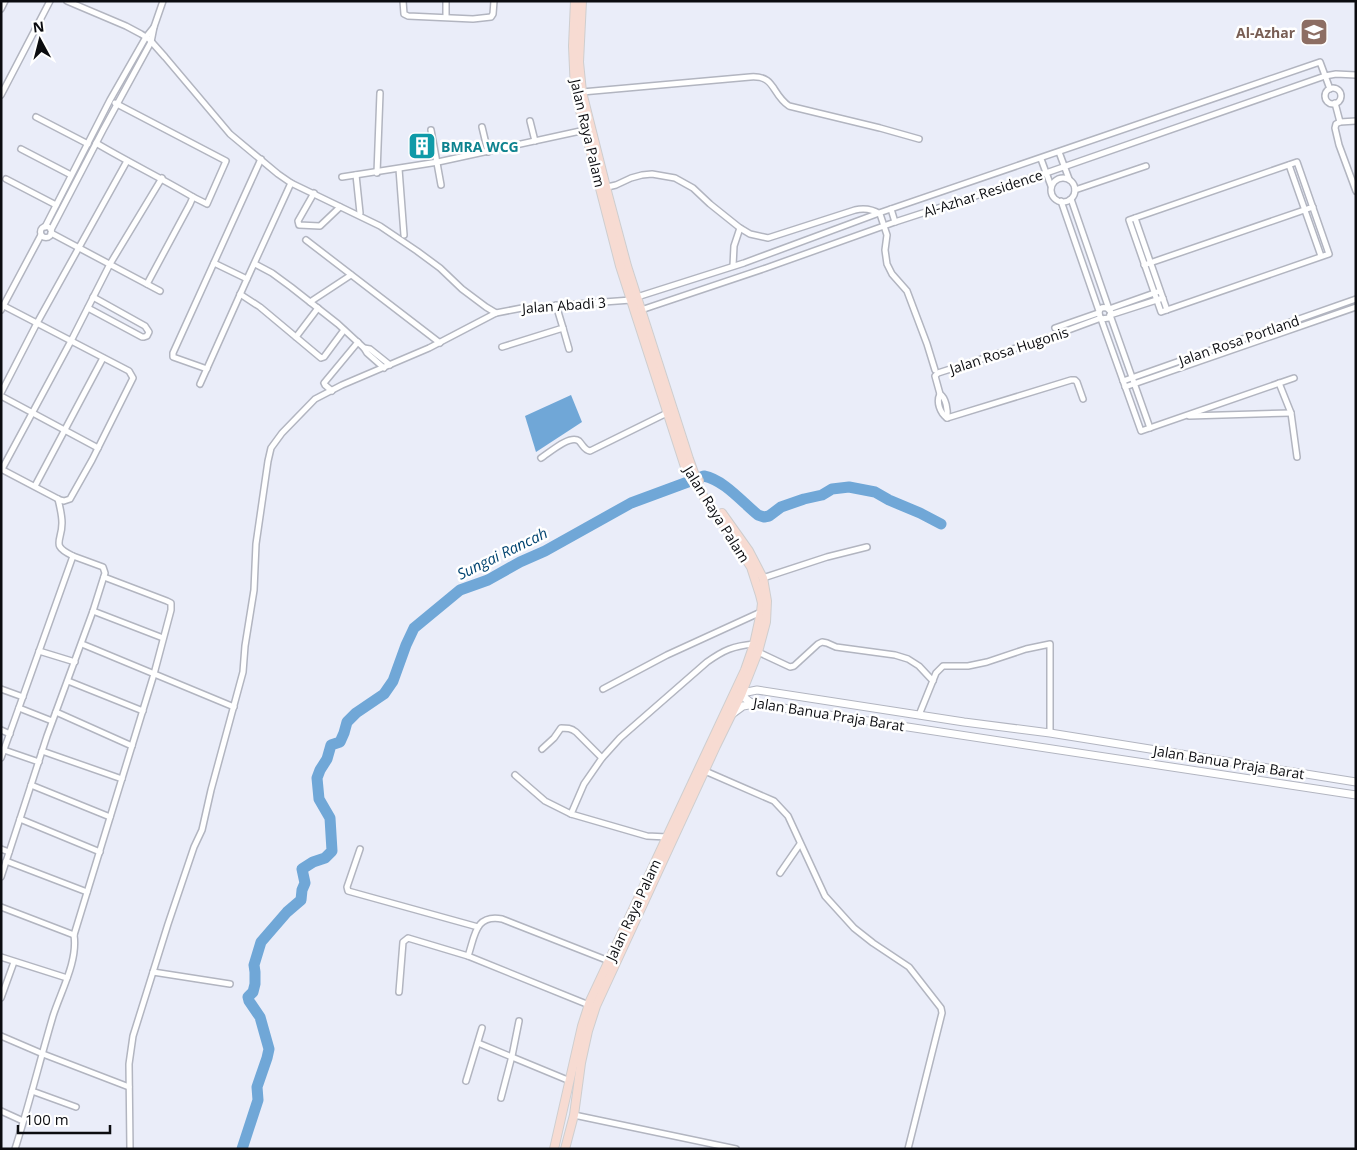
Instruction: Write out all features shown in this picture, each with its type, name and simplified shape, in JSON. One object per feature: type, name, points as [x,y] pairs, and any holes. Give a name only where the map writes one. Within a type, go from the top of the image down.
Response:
[{"type":"main road","name":"Jalan Raya Palam","points":[[575,1],[573,46],[575,91],[603,188]]},
{"type":"main road","name":"Jalan Raya Palam","points":[[582,1],[579,62],[582,92],[620,266],[634,299],[695,479]]},
{"type":"main road","name":"Jalan Raya Palam","points":[[554,1149],[582,1026],[589,1005],[609,961],[630,926],[742,695],[762,603],[751,567],[686,467],[667,413],[641,310],[634,299]]},
{"type":"main road","name":"Jalan Raya Palam","points":[[565,1149],[574,1115],[581,1063],[596,1006],[666,837],[758,652],[768,614],[762,578],[749,551],[701,488]]},
{"type":"street","points":[[1,9],[5,1]]},
{"type":"street","points":[[1,95],[50,1]]},
{"type":"street","points":[[67,1],[126,26],[146,37],[230,134],[278,174],[292,183],[380,226],[440,268],[462,289],[496,313]]},
{"type":"street","points":[[41,235],[47,238],[50,236],[116,104],[151,42],[163,1]]},
{"type":"street","points":[[403,1],[404,14],[408,16],[473,19],[490,17],[493,14],[494,1]]},
{"type":"street","points":[[446,1],[446,17]]},
{"type":"street","points":[[154,27],[146,37],[110,100],[45,227],[40,230],[41,235],[2,308],[37,323],[71,341],[103,358],[129,371],[133,378],[70,499],[64,501],[2,469],[71,341],[110,264],[162,178]]},
{"type":"street","points":[[134,57],[140,61]]},
{"type":"street","name":"Al-Azhar Residence","points":[[634,299],[749,261],[879,213],[1320,62],[1325,76]]},
{"type":"street","name":"Al-Azhar Residence","points":[[641,310],[1325,76],[1336,74],[1356,75]]},
{"type":"street","points":[[1325,76],[1330,88]]},
{"type":"street","points":[[582,92],[762,77],[772,86],[780,99],[789,106],[919,139]]},
{"type":"street","points":[[1330,88],[1327,91],[1326,98],[1331,103],[1335,103]]},
{"type":"street","points":[[1330,88],[1335,88],[1340,93],[1339,100],[1335,103]]},
{"type":"street","points":[[377,173],[380,93]]},
{"type":"street","points":[[96,143],[207,204],[226,161],[110,100]]},
{"type":"street","points":[[1335,103],[1340,122]]},
{"type":"street","points":[[36,117],[88,144]]},
{"type":"street","points":[[530,120],[535,141]]},
{"type":"street","points":[[1356,121],[1340,122],[1335,126],[1335,131],[1356,191]]},
{"type":"street","points":[[482,128],[488,152]]},
{"type":"street","points":[[431,130],[441,185]]},
{"type":"street","points":[[342,177],[438,162],[585,130]]},
{"type":"street","points":[[20,149],[71,176]]},
{"type":"street","points":[[1041,159],[1051,186],[1051,194],[1056,200],[1066,202],[1074,195],[1075,190],[1059,152]]},
{"type":"street","points":[[207,369],[173,357],[173,355],[261,159]]},
{"type":"street","points":[[98,448],[1,395],[37,323],[127,161]]},
{"type":"street","points":[[1297,162],[1329,254],[1161,312],[1129,220],[1289,165],[1297,162]]},
{"type":"street","points":[[1289,165],[1321,256]]},
{"type":"street","points":[[1075,190],[1146,166]]},
{"type":"street","points":[[399,169],[404,235]]},
{"type":"street","points":[[603,188],[642,175],[652,174],[674,178],[693,188],[740,228],[750,234],[768,238],[861,209],[879,213],[885,226],[887,237],[885,250],[887,264],[892,274],[907,291],[928,344],[935,370]]},
{"type":"street","points":[[356,175],[360,213]]},
{"type":"street","points":[[6,179],[56,205]]},
{"type":"street","points":[[1051,186],[1055,180],[1069,179]]},
{"type":"street","points":[[200,384],[292,183]]},
{"type":"street","points":[[66,187],[72,191]]},
{"type":"street","points":[[314,194],[298,221],[299,225],[320,226],[340,207]]},
{"type":"street","points":[[147,284],[193,197]]},
{"type":"street","points":[[1071,199],[1150,428]]},
{"type":"street","points":[[1061,201],[1141,432],[1294,378]]},
{"type":"street","points":[[1144,265],[1313,207]]},
{"type":"street","points":[[891,209],[896,222]]},
{"type":"street","points":[[1067,221],[1077,217]]},
{"type":"street","points":[[1135,218],[1167,310]]},
{"type":"street","points":[[45,227],[49,227],[51,232],[160,290]]},
{"type":"street","points":[[733,266],[734,246],[740,228]]},
{"type":"street","points":[[306,240],[440,343]]},
{"type":"street","points":[[214,264],[247,278]]},
{"type":"street","points":[[255,264],[292,287],[358,342],[384,368]]},
{"type":"street","points":[[310,302],[351,275]]},
{"type":"street","points":[[1100,315],[1109,318],[1110,315],[1155,297],[1160,291]]},
{"type":"street","points":[[240,294],[321,358],[324,357],[344,330]]},
{"type":"street","points":[[88,308],[144,338],[149,332],[148,329],[93,297]]},
{"type":"street","points":[[1100,315],[1104,307],[1109,309],[1155,297],[1163,298]]},
{"type":"street","name":"Jalan Abadi 3","points":[[130,1149],[129,1064],[134,1036],[194,847],[202,830],[243,672],[254,590],[256,544],[271,448],[282,433],[315,399],[440,343],[496,313],[513,309],[634,299]]},
{"type":"street","name":"Jalan Rosa Portland","points":[[1134,381],[1356,299]]},
{"type":"street","points":[[556,305],[568,350]]},
{"type":"street","points":[[103,316],[109,306]]},
{"type":"street","points":[[296,338],[318,308]]},
{"type":"street","name":"Jalan Rosa Portland","points":[[1124,384],[1356,308]]},
{"type":"street","name":"Jalan Rosa Hugonis","points":[[1054,328],[1100,315]]},
{"type":"street","name":"Jalan Rosa Hugonis","points":[[1083,399],[1077,382],[1071,380],[947,418],[942,414],[938,398],[940,394],[935,376],[938,373],[1047,338],[1100,315]]},
{"type":"street","points":[[128,329],[133,320]]},
{"type":"street","points":[[502,348],[563,328]]},
{"type":"street","points":[[332,391],[324,383],[358,342]]},
{"type":"street","points":[[364,348],[370,350],[390,365]]},
{"type":"street","points":[[35,486],[103,358]]},
{"type":"street","points":[[1279,383],[1291,413],[1297,457]]},
{"type":"street","points":[[541,458],[570,439],[576,440],[586,450],[590,451],[667,413]]},
{"type":"street","points":[[1183,416],[1291,413]]},
{"type":"street","points":[[1,877],[52,721],[94,611],[106,571],[103,567],[62,551],[59,541],[62,525],[58,499]]},
{"type":"street","points":[[762,578],[828,557],[866,548]]},
{"type":"street","points":[[1,758],[73,556]]},
{"type":"street","points":[[15,1149],[54,1014],[75,950],[74,934],[143,711],[171,610],[170,603],[104,577]]},
{"type":"street","points":[[94,611],[163,638]]},
{"type":"street","points":[[603,689],[667,655],[761,612]]},
{"type":"street","points":[[758,652],[790,667],[797,665],[822,642],[836,648],[895,655],[908,659],[919,666],[933,681]]},
{"type":"street","points":[[82,644],[234,707]]},
{"type":"street","points":[[571,814],[593,769],[620,738],[721,652],[731,647],[754,644]]},
{"type":"street","points":[[919,715],[936,673],[943,666],[968,666],[988,662],[1026,649],[1050,644],[1050,733]]},
{"type":"street","points":[[39,651],[75,662]]},
{"type":"street","points":[[745,679],[752,689],[757,690]]},
{"type":"street","points":[[68,681],[143,711]]},
{"type":"street","points":[[1,689],[23,697]]},
{"type":"street","name":"Jalan Banua Praja Barat","points":[[1356,782],[1050,733],[757,690],[746,692],[742,695],[750,702],[756,704],[1356,795]]},
{"type":"street","points":[[730,705],[742,695]]},
{"type":"street","points":[[732,714],[743,706],[756,704]]},
{"type":"street","points":[[19,708],[52,721]]},
{"type":"street","points":[[56,712],[132,746]]},
{"type":"street","points":[[542,749],[554,738],[561,728],[567,728],[576,732],[602,758]]},
{"type":"street","points":[[1,730],[10,734]]},
{"type":"street","points":[[4,750],[39,762]]},
{"type":"street","points":[[42,751],[122,779]]},
{"type":"street","points":[[705,771],[774,801],[788,816],[825,896],[854,928],[909,967],[941,1008],[942,1013],[908,1149]]},
{"type":"street","points":[[515,775],[545,801],[571,814],[647,836],[666,837]]},
{"type":"street","points":[[31,785],[110,817]]},
{"type":"street","points":[[20,819],[100,852]]},
{"type":"street","points":[[780,873],[800,844]]},
{"type":"street","points":[[360,848],[347,887],[348,892],[478,927]]},
{"type":"street","points":[[1,849],[9,852]]},
{"type":"street","points":[[6,861],[87,892]]},
{"type":"street","points":[[1,908],[74,934]]},
{"type":"street","points":[[468,956],[478,927],[488,918],[502,919],[609,961]]},
{"type":"street","points":[[399,992],[403,942],[408,938],[468,956],[589,1005]]},
{"type":"street","points":[[1,957],[67,978]]},
{"type":"street","points":[[1,998],[14,962]]},
{"type":"street","points":[[153,972],[230,984]]},
{"type":"street","points":[[501,1098],[519,1021]]},
{"type":"street","points":[[466,1081],[482,1028]]},
{"type":"street","points":[[1,1036],[129,1087]]},
{"type":"street","points":[[478,1043],[570,1081]]},
{"type":"street","points":[[32,1091],[76,1107]]},
{"type":"street","points":[[1,1111],[23,1121]]},
{"type":"street","points":[[574,1115],[736,1149]]},
{"type":"water","points":[[571,395],[582,422],[536,452],[525,416]]},
{"type":"waterway","name":"Sungai Rancah","points":[[242,1149],[258,1100],[257,1087],[269,1049],[260,1017],[248,997],[253,992],[255,984],[254,965],[261,942],[287,912],[301,900],[305,883],[302,869],[313,862],[325,858],[332,851],[330,818],[319,799],[317,778],[327,759],[331,745],[340,742],[347,722],[356,713],[384,694],[393,681],[414,628],[460,590],[488,580],[631,503],[704,476],[719,482],[758,515],[764,517],[769,516],[781,507],[822,495],[832,489],[849,487],[875,492],[941,524]]},
{"type":"place","name":"Al-Azhar","points":[[1314,32]]},
{"type":"place","name":"BMRA WCG","points":[[422,146]]}]
